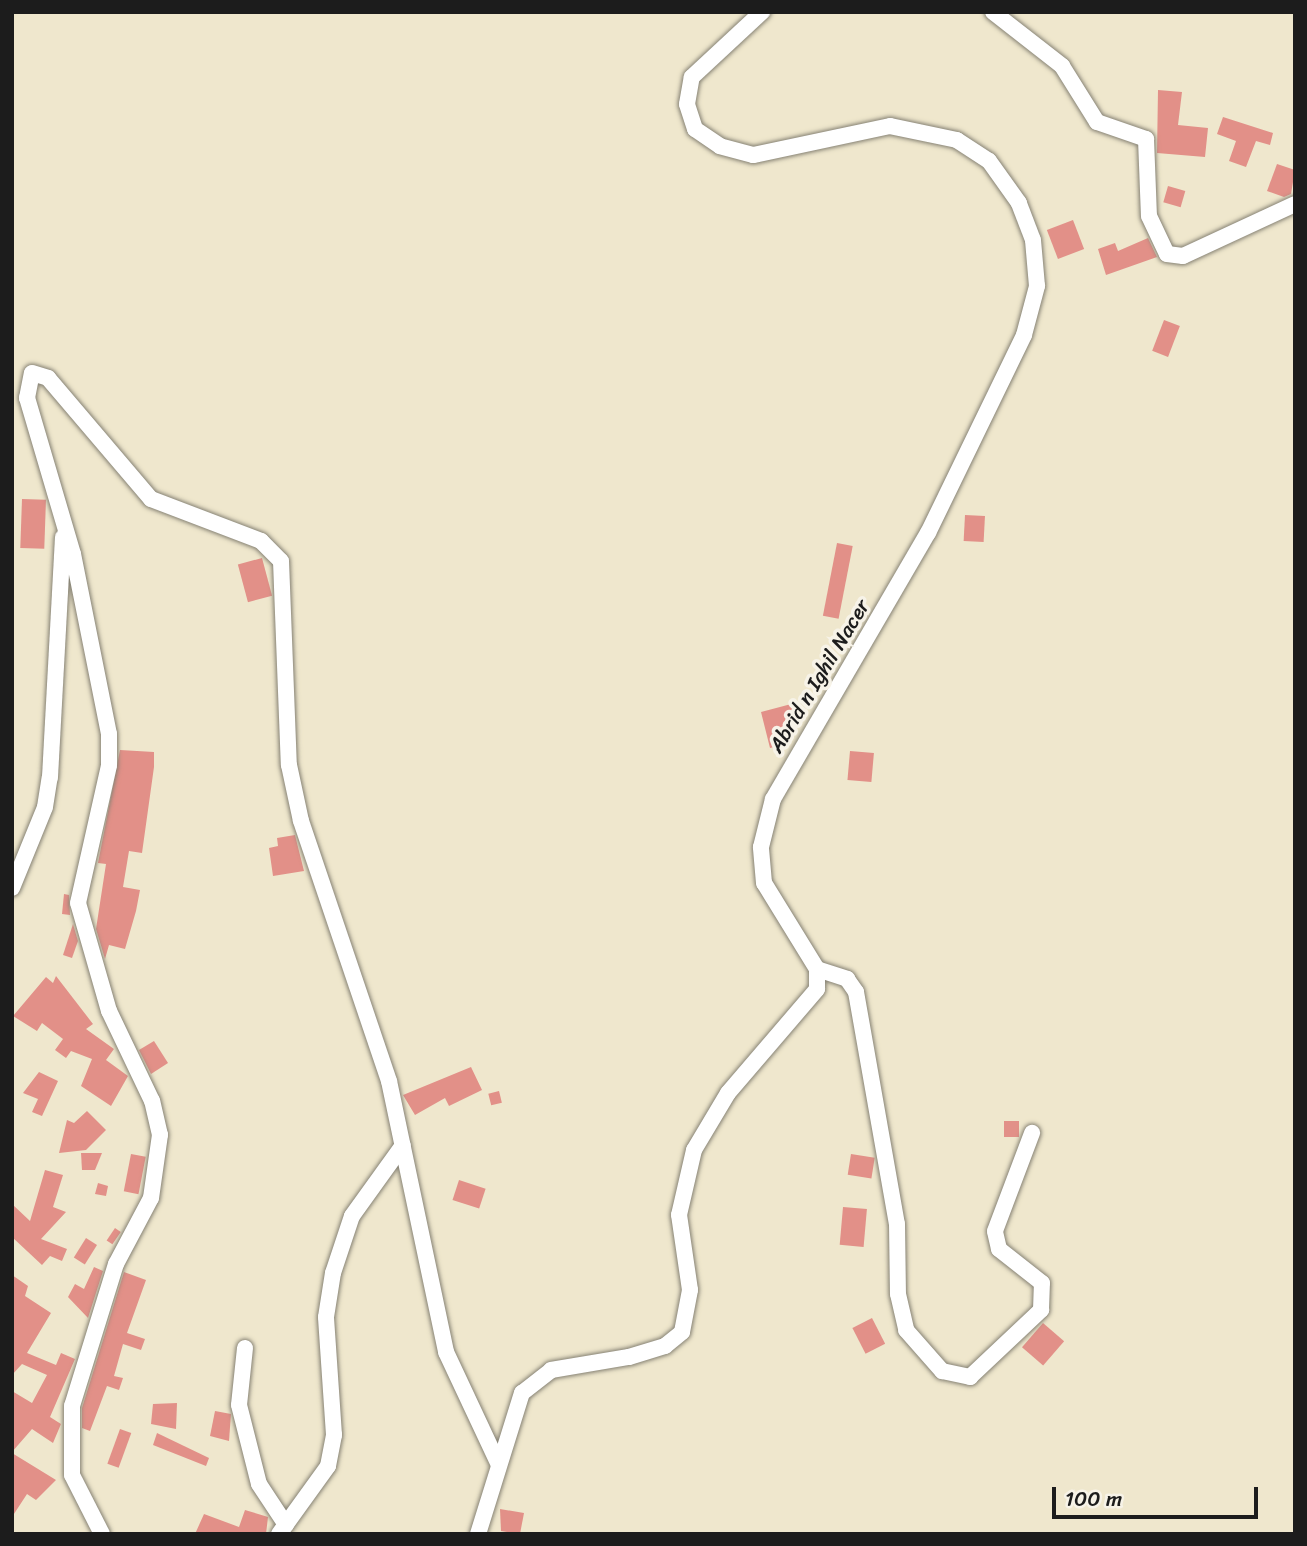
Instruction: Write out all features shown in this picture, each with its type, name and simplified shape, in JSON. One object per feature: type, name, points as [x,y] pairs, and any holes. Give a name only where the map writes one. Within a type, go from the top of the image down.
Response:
[{"type":"street","name":"Abrid n Ighil Nacer","points":[[762,12],[692,77],[687,104],[695,129],[720,146],[753,155],[890,126],[957,140],[989,161],[1019,203],[1033,240],[1037,286],[1024,335],[928,533],[774,799],[761,847],[764,883],[817,969]]},
{"type":"street","points":[[993,12],[1062,66],[1097,122],[1146,139],[1149,216],[1167,254],[1184,256],[1295,204]]},
{"type":"street","points":[[102,1534],[72,1475],[71,1415],[116,1264],[151,1198],[160,1135],[152,1101],[105,999],[78,903],[109,765],[109,734],[64,525],[27,398],[32,373],[48,378],[151,499],[261,541],[281,561],[289,765],[301,821],[390,1081],[446,1352],[498,1462]]},
{"type":"street","points":[[12,888],[45,807],[50,777],[64,525]]},
{"type":"street","points":[[478,1534],[498,1462],[522,1393],[551,1370],[629,1357],[665,1346],[682,1332],[690,1290],[679,1215],[694,1150],[728,1093],[802,1012],[817,989],[817,969],[847,979],[856,992],[897,1224],[898,1294],[906,1330],[942,1371],[970,1377],[1041,1310],[1042,1283],[999,1249],[995,1231],[1032,1133]]},
{"type":"street","points":[[245,1348],[239,1405],[259,1483],[282,1530],[328,1466],[334,1435],[326,1318],[332,1273],[352,1216],[403,1145]]},
{"type":"building","points":[[1158,90],[1182,92],[1178,125],[1208,128],[1205,157],[1157,153]]},
{"type":"building","points":[[1223,117],[1273,133],[1270,145],[1256,141],[1246,167],[1229,161],[1236,141],[1217,134]]},
{"type":"building","points":[[1277,164],[1295,170],[1291,194],[1284,197],[1267,191]]},
{"type":"building","points":[[1168,186],[1185,191],[1181,207],[1163,202]]},
{"type":"building","points":[[1073,220],[1084,249],[1058,259],[1047,230]]},
{"type":"building","points":[[1148,238],[1157,257],[1106,275],[1098,249],[1115,243],[1118,251]]},
{"type":"building","points":[[1164,320],[1180,326],[1168,357],[1152,351]]},
{"type":"building","points":[[22,499],[46,500],[44,549],[20,548]]},
{"type":"building","points":[[965,515],[985,516],[984,542],[964,541]]},
{"type":"building","points":[[837,543],[853,546],[839,619],[823,616]]},
{"type":"building","points":[[262,558],[272,596],[248,602],[238,564]]},
{"type":"building","points":[[795,703],[800,722],[787,725],[791,743],[770,748],[761,712]]},
{"type":"building","points":[[120,750],[154,752],[154,767],[142,853],[129,851],[123,887],[140,890],[136,911],[125,949],[109,945],[105,959],[96,929],[106,864],[98,863]]},
{"type":"building","points":[[850,751],[874,753],[871,782],[847,780]]},
{"type":"building","points":[[295,835],[304,871],[273,876],[269,848],[278,846],[277,838]]},
{"type":"building","points":[[64,894],[69,895],[70,915],[62,914]]},
{"type":"building","points":[[73,924],[78,941],[72,958],[63,955]]},
{"type":"building","points":[[56,976],[93,1024],[86,1029],[114,1049],[106,1060],[128,1076],[111,1106],[81,1086],[92,1059],[71,1051],[66,1058],[55,1050],[63,1039],[42,1023],[37,1031],[13,1016],[46,977],[53,983]]},
{"type":"building","points":[[154,1041],[168,1063],[151,1074],[139,1050]]},
{"type":"building","points":[[471,1067],[482,1090],[449,1106],[445,1098],[415,1115],[403,1095]]},
{"type":"building","points":[[39,1072],[58,1081],[42,1116],[32,1112],[38,1099],[23,1093]]},
{"type":"building","points":[[499,1091],[502,1103],[491,1105],[488,1094]]},
{"type":"building","points":[[87,1111],[106,1130],[86,1150],[59,1153],[67,1120],[74,1123]]},
{"type":"building","points":[[1004,1121],[1019,1121],[1019,1137],[1004,1137]]},
{"type":"building","points":[[81,1153],[102,1153],[95,1170],[82,1170]]},
{"type":"building","points":[[131,1154],[146,1157],[138,1194],[124,1191]]},
{"type":"building","points":[[851,1154],[875,1158],[871,1178],[848,1175]]},
{"type":"building","points":[[45,1170],[63,1175],[53,1207],[66,1212],[41,1239],[67,1249],[62,1261],[50,1256],[42,1265],[12,1237],[12,1204],[30,1221]]},
{"type":"building","points":[[459,1180],[486,1189],[479,1209],[453,1200]]},
{"type":"building","points":[[98,1183],[108,1186],[106,1196],[95,1194]]},
{"type":"building","points":[[843,1207],[867,1209],[864,1247],[840,1245]]},
{"type":"building","points":[[115,1228],[121,1232],[112,1244],[107,1240]]},
{"type":"building","points":[[86,1238],[97,1245],[85,1264],[74,1258]]},
{"type":"building","points":[[94,1267],[103,1271],[88,1318],[68,1297],[75,1284],[84,1289]]},
{"type":"building","points":[[124,1272],[146,1280],[127,1333],[145,1339],[141,1350],[123,1344],[114,1376],[123,1378],[119,1390],[107,1386],[90,1431],[82,1428],[82,1408]]},
{"type":"building","points":[[12,1275],[28,1286],[25,1296],[51,1313],[27,1353],[56,1365],[61,1353],[75,1359],[50,1417],[61,1424],[53,1443],[32,1429],[12,1452],[12,1391],[32,1403],[47,1375],[22,1364],[12,1375]]},
{"type":"building","points":[[872,1318],[885,1344],[866,1354],[852,1328]]},
{"type":"building","points":[[1043,1323],[1064,1341],[1043,1366],[1022,1347]]},
{"type":"building","points":[[177,1403],[176,1429],[151,1424],[153,1404]]},
{"type":"building","points":[[215,1411],[231,1414],[229,1441],[210,1436]]},
{"type":"building","points":[[120,1429],[131,1433],[119,1468],[107,1464]]},
{"type":"building","points":[[157,1433],[209,1458],[206,1466],[153,1445]]},
{"type":"building","points":[[12,1453],[56,1480],[36,1500],[27,1494],[12,1517]]},
{"type":"building","points":[[500,1509],[524,1513],[520,1534],[501,1531]]},
{"type":"building","points":[[245,1510],[268,1517],[266,1534],[195,1534],[204,1514],[239,1527]]}]
